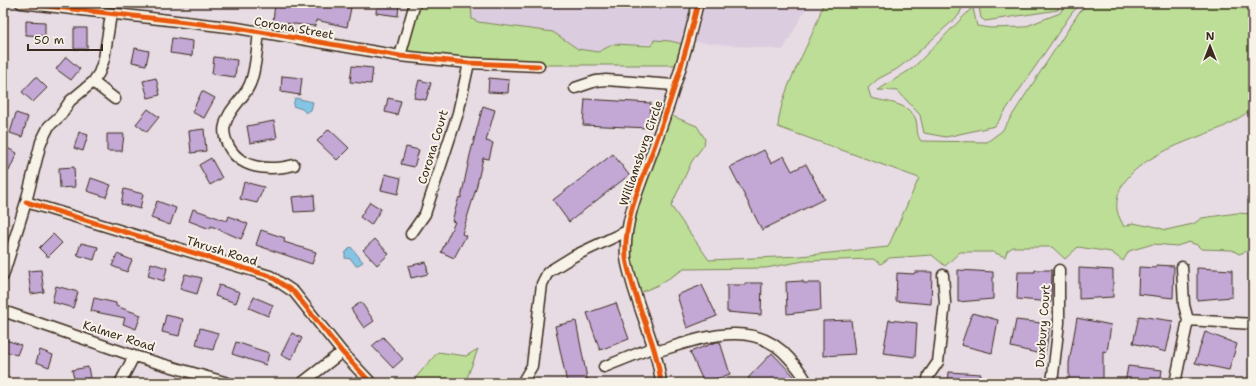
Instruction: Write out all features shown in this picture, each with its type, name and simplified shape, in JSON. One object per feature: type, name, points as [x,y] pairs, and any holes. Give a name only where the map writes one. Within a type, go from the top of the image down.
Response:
[{"type":"street","name":"Corona Street","points":[[22,3],[259,32],[400,56],[469,63],[539,66]]},
{"type":"street","points":[[400,56],[415,3]]},
{"type":"street","name":"Williamsburg Circle","points":[[661,383],[654,350],[635,296],[626,259],[627,231],[634,201],[657,140],[687,46],[698,3]]},
{"type":"street","points":[[3,276],[26,202],[41,142],[49,126],[60,116],[70,101],[93,82],[99,73],[104,59],[111,14]]},
{"type":"street","points":[[259,32],[251,83],[229,113],[224,126],[225,138],[230,148],[238,158],[251,166],[270,169],[294,165]]},
{"type":"street","name":"Corona Court","points":[[411,234],[425,214],[458,112],[469,63]]},
{"type":"street","name":"Williamsburg Circle","points":[[575,88],[596,81],[606,80],[674,85]]},
{"type":"street","points":[[93,82],[115,100]]},
{"type":"street","name":"Thrush Road","points":[[26,202],[270,276],[294,292],[342,352],[371,383]]},
{"type":"street","points":[[522,383],[532,366],[542,284],[548,272],[574,256],[627,231]]},
{"type":"street","points":[[1175,383],[1188,320],[1184,305],[1182,267]]},
{"type":"street","name":"Duxbury Court","points":[[1052,383],[1058,323],[1059,270]]},
{"type":"street","points":[[927,383],[929,375],[938,362],[945,303],[943,275]]},
{"type":"street","name":"Kalmer Road","points":[[3,310],[134,356],[228,383]]},
{"type":"street","points":[[1188,320],[1253,324]]},
{"type":"street","points":[[604,367],[654,350],[705,338],[736,333],[762,337],[784,352],[804,375],[806,383]]},
{"type":"street","points":[[302,383],[342,352]]},
{"type":"street","points":[[120,383],[134,356]]},
{"type":"shaded area","points":[[447,3],[809,3],[783,50],[688,41],[687,45],[614,44],[598,52],[578,49],[549,31],[443,17]]},
{"type":"green space","points":[[415,3],[471,3],[472,19],[478,22],[553,32],[578,49],[598,52],[614,44],[652,46],[654,40],[670,41],[687,45],[681,65],[548,65],[401,55]]},
{"type":"green space","points":[[823,3],[964,3],[959,15],[915,55],[897,69],[878,79],[868,88],[871,98],[897,104],[909,110],[913,114],[916,120],[919,139],[921,141],[987,142],[1002,131],[1080,11],[1089,3],[1253,3],[1253,109],[1225,126],[1172,148],[1139,167],[1126,179],[1119,194],[1117,210],[1124,227],[1133,223],[1149,225],[1166,230],[1193,224],[1202,218],[1237,213],[1253,214],[1253,249],[1239,254],[1232,250],[1201,249],[1197,245],[1189,242],[1177,246],[1153,244],[1129,251],[1123,261],[1111,252],[1078,247],[1065,259],[1052,247],[1013,247],[1007,251],[1005,257],[993,252],[960,252],[945,266],[932,255],[889,258],[881,264],[873,259],[804,261],[766,268],[684,269],[658,285],[637,294],[627,239],[667,114],[697,126],[705,139],[704,145],[692,161],[671,206],[709,260],[800,256],[888,247],[919,178],[778,127],[780,111],[785,95],[812,34]]},
{"type":"green space","points":[[980,3],[1060,3],[1058,10],[985,21],[981,18],[979,7]]},
{"type":"green space","points":[[1066,3],[1081,3],[1071,14],[995,126],[946,137],[924,133],[920,115],[898,91],[878,90],[913,68],[970,10],[972,4],[977,26],[990,28],[1024,27],[1060,13]]},
{"type":"green space","points":[[478,349],[465,383],[411,383],[438,352],[466,356]]},
{"type":"water","points":[[295,98],[313,102],[311,110],[306,113],[302,109],[293,106]]},
{"type":"water","points":[[351,247],[363,262],[356,266],[351,259],[345,258],[345,253]]},
{"type":"building","points":[[275,3],[331,4],[351,8],[347,27],[316,20],[315,26],[273,22]]},
{"type":"building","points":[[377,3],[399,3],[398,16],[376,13]]},
{"type":"building","points":[[26,21],[45,22],[45,36],[26,35]]},
{"type":"building","points":[[74,28],[87,28],[87,49],[74,49]]},
{"type":"building","points":[[172,38],[193,41],[192,56],[170,53]]},
{"type":"building","points":[[135,48],[149,51],[146,65],[132,62]]},
{"type":"building","points":[[66,57],[80,69],[71,80],[56,69]]},
{"type":"building","points":[[214,57],[237,60],[235,77],[212,74]]},
{"type":"building","points":[[352,66],[373,68],[371,84],[350,82]]},
{"type":"building","points":[[282,76],[302,78],[300,95],[281,92]]},
{"type":"building","points":[[36,77],[47,88],[33,102],[22,92]]},
{"type":"building","points":[[156,78],[160,95],[148,98],[143,81]]},
{"type":"building","points":[[489,78],[509,80],[508,93],[488,92]]},
{"type":"building","points":[[419,80],[431,83],[426,100],[414,98]]},
{"type":"building","points":[[202,91],[215,98],[204,118],[192,112]]},
{"type":"building","points":[[388,98],[401,101],[397,115],[385,112]]},
{"type":"building","points":[[585,99],[651,103],[649,128],[583,125]]},
{"type":"building","points":[[483,106],[495,110],[486,141],[493,143],[489,159],[483,158],[476,189],[462,234],[466,236],[454,258],[441,252],[455,222],[452,221],[459,197],[461,198],[470,155]]},
{"type":"building","points":[[148,109],[159,117],[147,132],[136,124]]},
{"type":"building","points":[[16,113],[28,117],[22,137],[10,133]]},
{"type":"building","points":[[274,121],[277,138],[250,143],[247,126]]},
{"type":"building","points":[[204,129],[206,151],[191,153],[189,131]]},
{"type":"building","points":[[329,129],[349,148],[337,160],[317,141]]},
{"type":"building","points":[[79,132],[88,135],[83,151],[74,148]]},
{"type":"building","points":[[107,134],[124,134],[122,151],[107,151]]},
{"type":"building","points":[[5,147],[17,153],[9,171],[3,169],[3,152]]},
{"type":"building","points":[[406,147],[419,150],[414,167],[401,164]]},
{"type":"building","points":[[764,150],[771,163],[784,156],[792,171],[806,164],[824,199],[762,230],[730,167]]},
{"type":"building","points":[[613,154],[629,175],[569,222],[553,200]]},
{"type":"building","points":[[211,158],[222,178],[210,185],[199,165]]},
{"type":"building","points":[[74,167],[75,187],[60,188],[59,168]]},
{"type":"building","points":[[385,174],[401,178],[398,194],[381,190]]},
{"type":"building","points":[[91,178],[111,185],[106,197],[87,191]]},
{"type":"building","points":[[244,182],[264,187],[257,203],[240,199]]},
{"type":"building","points":[[124,189],[143,194],[140,209],[121,204]]},
{"type":"building","points":[[314,195],[315,211],[294,212],[292,197]]},
{"type":"building","points":[[157,201],[176,208],[170,225],[151,218]]},
{"type":"building","points":[[370,202],[381,209],[371,225],[360,217]]},
{"type":"building","points":[[193,209],[227,221],[229,216],[248,224],[241,239],[211,226],[210,229],[189,221]]},
{"type":"building","points":[[261,230],[285,238],[284,242],[316,252],[312,264],[256,245]]},
{"type":"building","points":[[53,234],[62,243],[48,257],[39,248]]},
{"type":"building","points":[[375,239],[389,254],[377,265],[363,250]]},
{"type":"building","points":[[81,243],[98,247],[94,260],[77,255]]},
{"type":"building","points":[[117,254],[132,260],[127,272],[112,266]]},
{"type":"building","points":[[426,262],[428,274],[411,278],[408,266]]},
{"type":"building","points":[[151,263],[167,268],[164,281],[148,276]]},
{"type":"building","points":[[1156,265],[1174,266],[1173,298],[1138,294],[1139,267],[1156,268]]},
{"type":"building","points":[[1079,268],[1113,270],[1113,297],[1079,299]]},
{"type":"building","points":[[1197,268],[1232,270],[1232,297],[1197,300]]},
{"type":"building","points":[[41,270],[44,292],[31,294],[28,271]]},
{"type":"building","points":[[958,270],[993,272],[993,299],[958,302]]},
{"type":"building","points":[[1035,270],[1052,270],[1051,302],[1017,299],[1018,272],[1035,272]]},
{"type":"building","points":[[915,272],[932,272],[931,304],[896,301],[897,273],[914,274]]},
{"type":"building","points":[[185,274],[202,278],[197,294],[180,289]]},
{"type":"building","points":[[803,281],[803,283],[820,283],[821,310],[787,314],[786,282]]},
{"type":"building","points":[[745,283],[762,283],[761,315],[727,312],[727,285],[745,285]]},
{"type":"building","points":[[219,285],[240,292],[236,303],[215,296]]},
{"type":"building","points":[[702,285],[717,316],[687,328],[677,295]]},
{"type":"building","points":[[56,286],[78,292],[73,308],[52,302]]},
{"type":"building","points":[[254,297],[273,305],[268,316],[249,308]]},
{"type":"building","points":[[94,298],[116,303],[116,306],[141,315],[136,329],[123,324],[125,318],[91,311]]},
{"type":"building","points":[[361,302],[374,321],[364,328],[351,309]]},
{"type":"building","points":[[616,303],[629,339],[600,350],[587,313]]},
{"type":"building","points":[[972,313],[998,320],[992,353],[961,345]]},
{"type":"building","points":[[166,315],[183,319],[179,336],[162,332]]},
{"type":"building","points":[[1139,316],[1173,321],[1166,352],[1133,343]]},
{"type":"building","points":[[1077,318],[1111,325],[1107,352],[1103,351],[1103,383],[1069,383],[1069,363]]},
{"type":"building","points":[[851,320],[855,354],[823,356],[823,321]]},
{"type":"building","points":[[889,320],[917,323],[915,357],[883,353]]},
{"type":"building","points":[[1016,320],[1050,324],[1045,355],[1011,347]]},
{"type":"building","points":[[576,321],[588,383],[567,383],[555,326]]},
{"type":"building","points":[[200,328],[218,333],[213,350],[196,345]]},
{"type":"building","points":[[1205,332],[1237,344],[1229,370],[1195,363]]},
{"type":"building","points":[[292,333],[302,338],[291,360],[281,355]]},
{"type":"building","points":[[383,337],[403,359],[393,368],[372,346]]},
{"type":"building","points":[[3,339],[21,345],[17,355],[3,351]]},
{"type":"building","points":[[236,342],[269,353],[266,365],[232,354]]},
{"type":"building","points":[[716,342],[720,342],[730,374],[704,383],[690,352]]},
{"type":"building","points":[[40,350],[53,355],[49,367],[36,362]]},
{"type":"building","points":[[772,353],[794,376],[786,383],[753,383],[748,378]]},
{"type":"building","points":[[1128,366],[1162,370],[1160,383],[1125,383]]},
{"type":"building","points":[[88,367],[91,383],[75,383],[72,370]]},
{"type":"building","points":[[949,372],[981,374],[980,383],[948,383]]},
{"type":"cycle path","points":[[21,3],[237,28],[400,56],[469,63],[539,66]]},
{"type":"cycle path","points":[[661,383],[656,356],[628,268],[626,243],[631,212],[674,89],[698,3]]},
{"type":"cycle path","points":[[26,202],[270,276],[294,292],[342,352],[371,383]]}]
